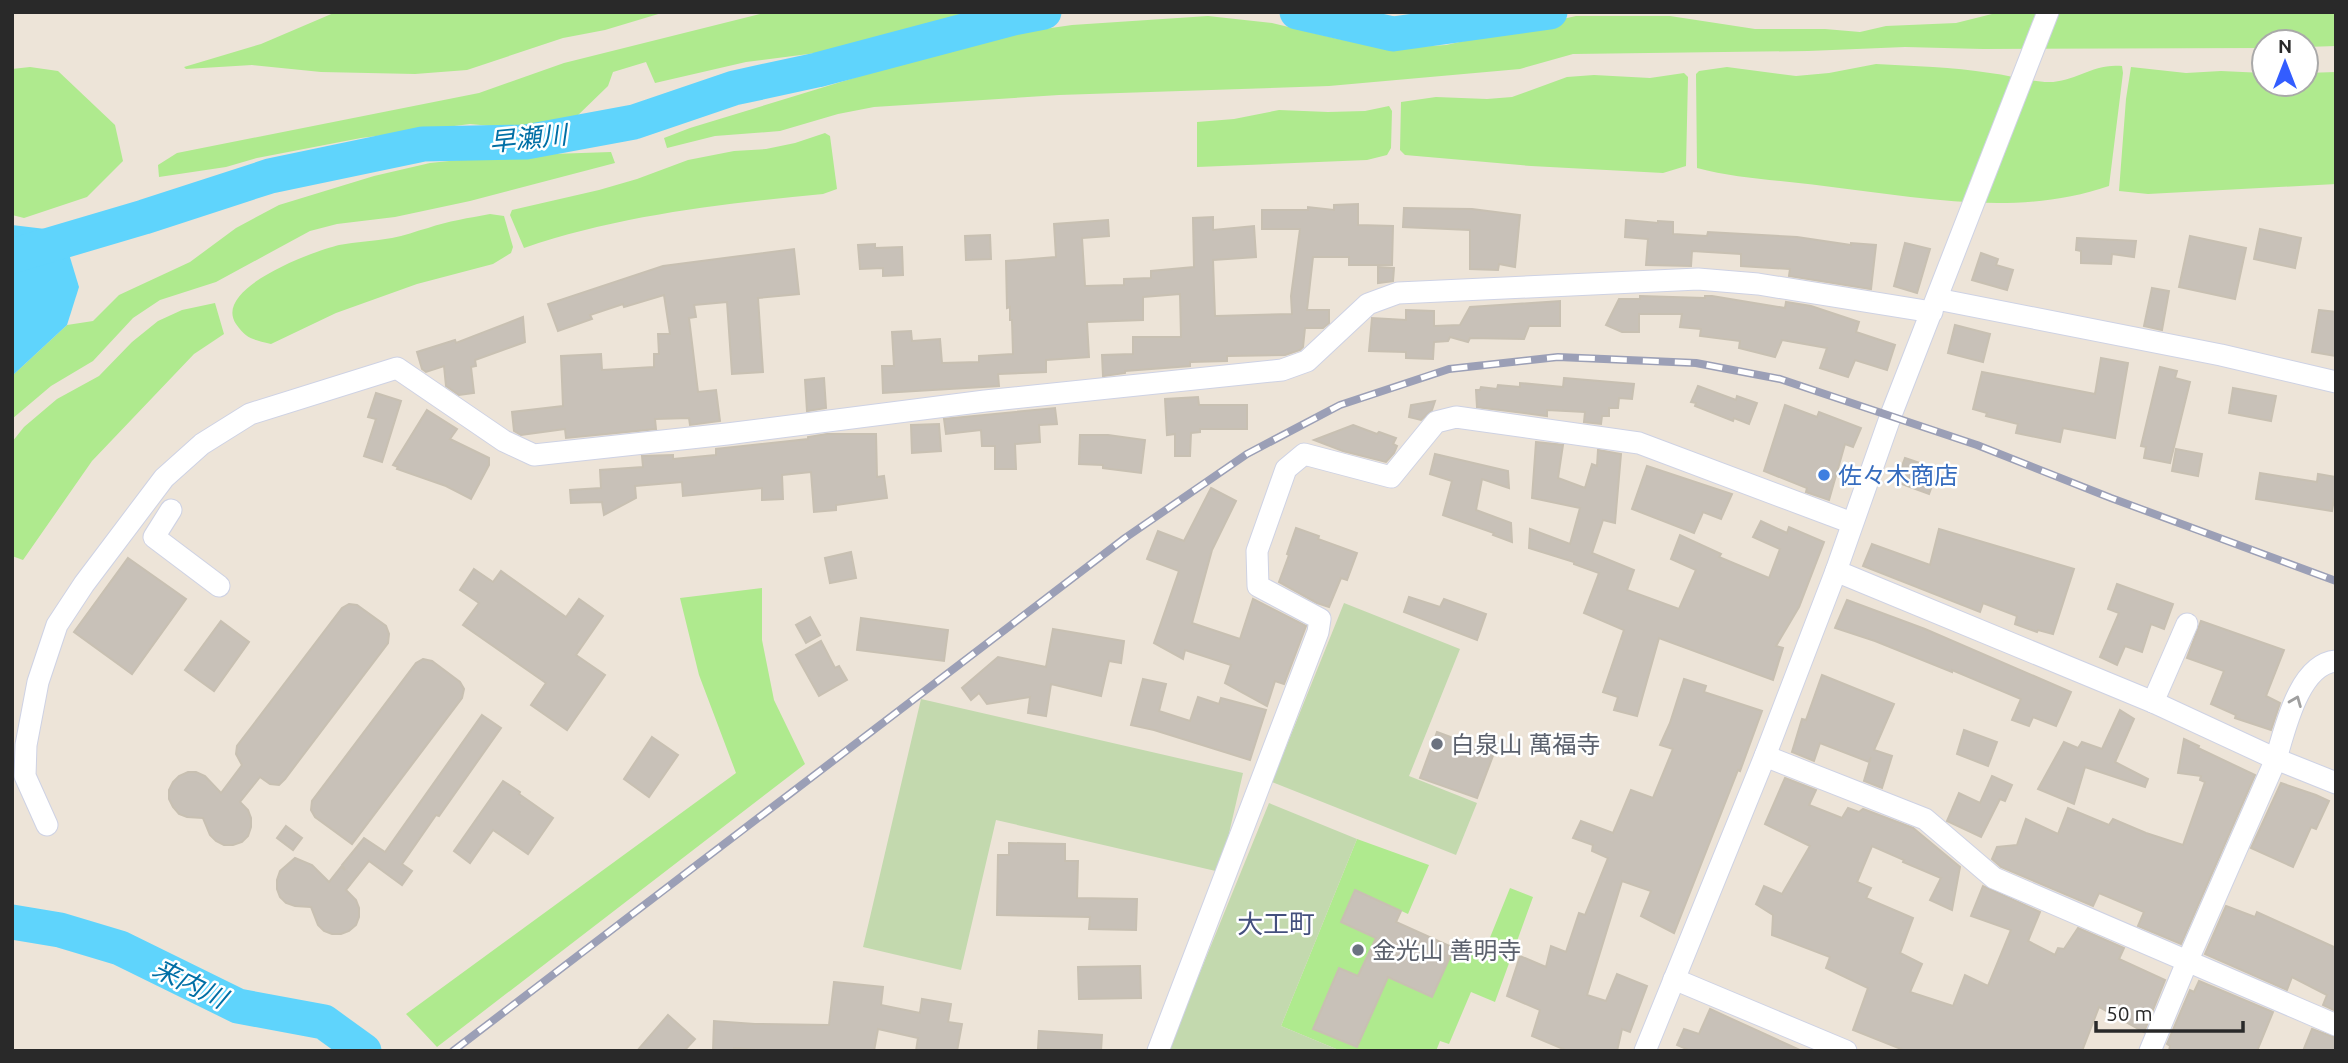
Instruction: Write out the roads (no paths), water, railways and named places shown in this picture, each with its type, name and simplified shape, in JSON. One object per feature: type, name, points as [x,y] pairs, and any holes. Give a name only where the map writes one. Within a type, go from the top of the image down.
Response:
[{"type":"street","points":[[1645,1051],[1765,756],[1836,571],[1891,415],[2048,12]]},
{"type":"street","points":[[47,825],[25,776],[26,744],[38,682],[57,625],[84,584],[164,478],[202,444],[250,414],[397,368],[504,441],[534,455],[978,402],[1282,370],[1307,360],[1368,304],[1398,293],[1698,279],[1935,306],[2208,353],[2336,382]]},
{"type":"street","points":[[1158,1051],[1318,632],[1320,619],[1258,586],[1257,551],[1277,493],[1286,470],[1304,454],[1391,477],[1436,422],[1456,417],[1530,426],[1639,443],[1852,523]]},
{"type":"street","points":[[171,510],[154,537],[219,586]]},
{"type":"street","points":[[1836,571],[2153,702],[2276,759],[2336,783]]},
{"type":"street","points":[[2153,702],[2187,624]]},
{"type":"street","points":[[2150,1051],[2276,759],[2305,680],[2326,662],[2336,661]]},
{"type":"street","points":[[1765,756],[1925,819],[1994,878],[2336,1026]]},
{"type":"street","points":[[1674,979],[1846,1051]]},
{"type":"water","points":[[12,225],[62,231],[79,287],[67,325],[12,376]]},
{"type":"waterway","name":"早瀬川","points":[[12,256],[270,176],[423,144],[526,142],[634,122],[734,88],[817,70],[1044,12]]},
{"type":"waterway","name":"早瀬川","points":[[1297,12],[1393,34],[1550,12]]},
{"type":"waterway","name":"来内川","points":[[12,922],[60,930],[120,948],[238,1006],[324,1022],[364,1051]]},
{"type":"railway","points":[[453,1051],[1125,538],[1247,454],[1340,405],[1449,369],[1558,357],[1696,363],[1780,379],[1977,445],[2336,581]]},
{"type":"place","name":"佐々木商店","points":[[1824,475]]},
{"type":"place","name":"白泉山 萬福寺","points":[[1437,744]]},
{"type":"place","name":"金光山 善明寺","points":[[1358,950]]},
{"type":"district","name":"大工町","points":[[1276,923]]}]
